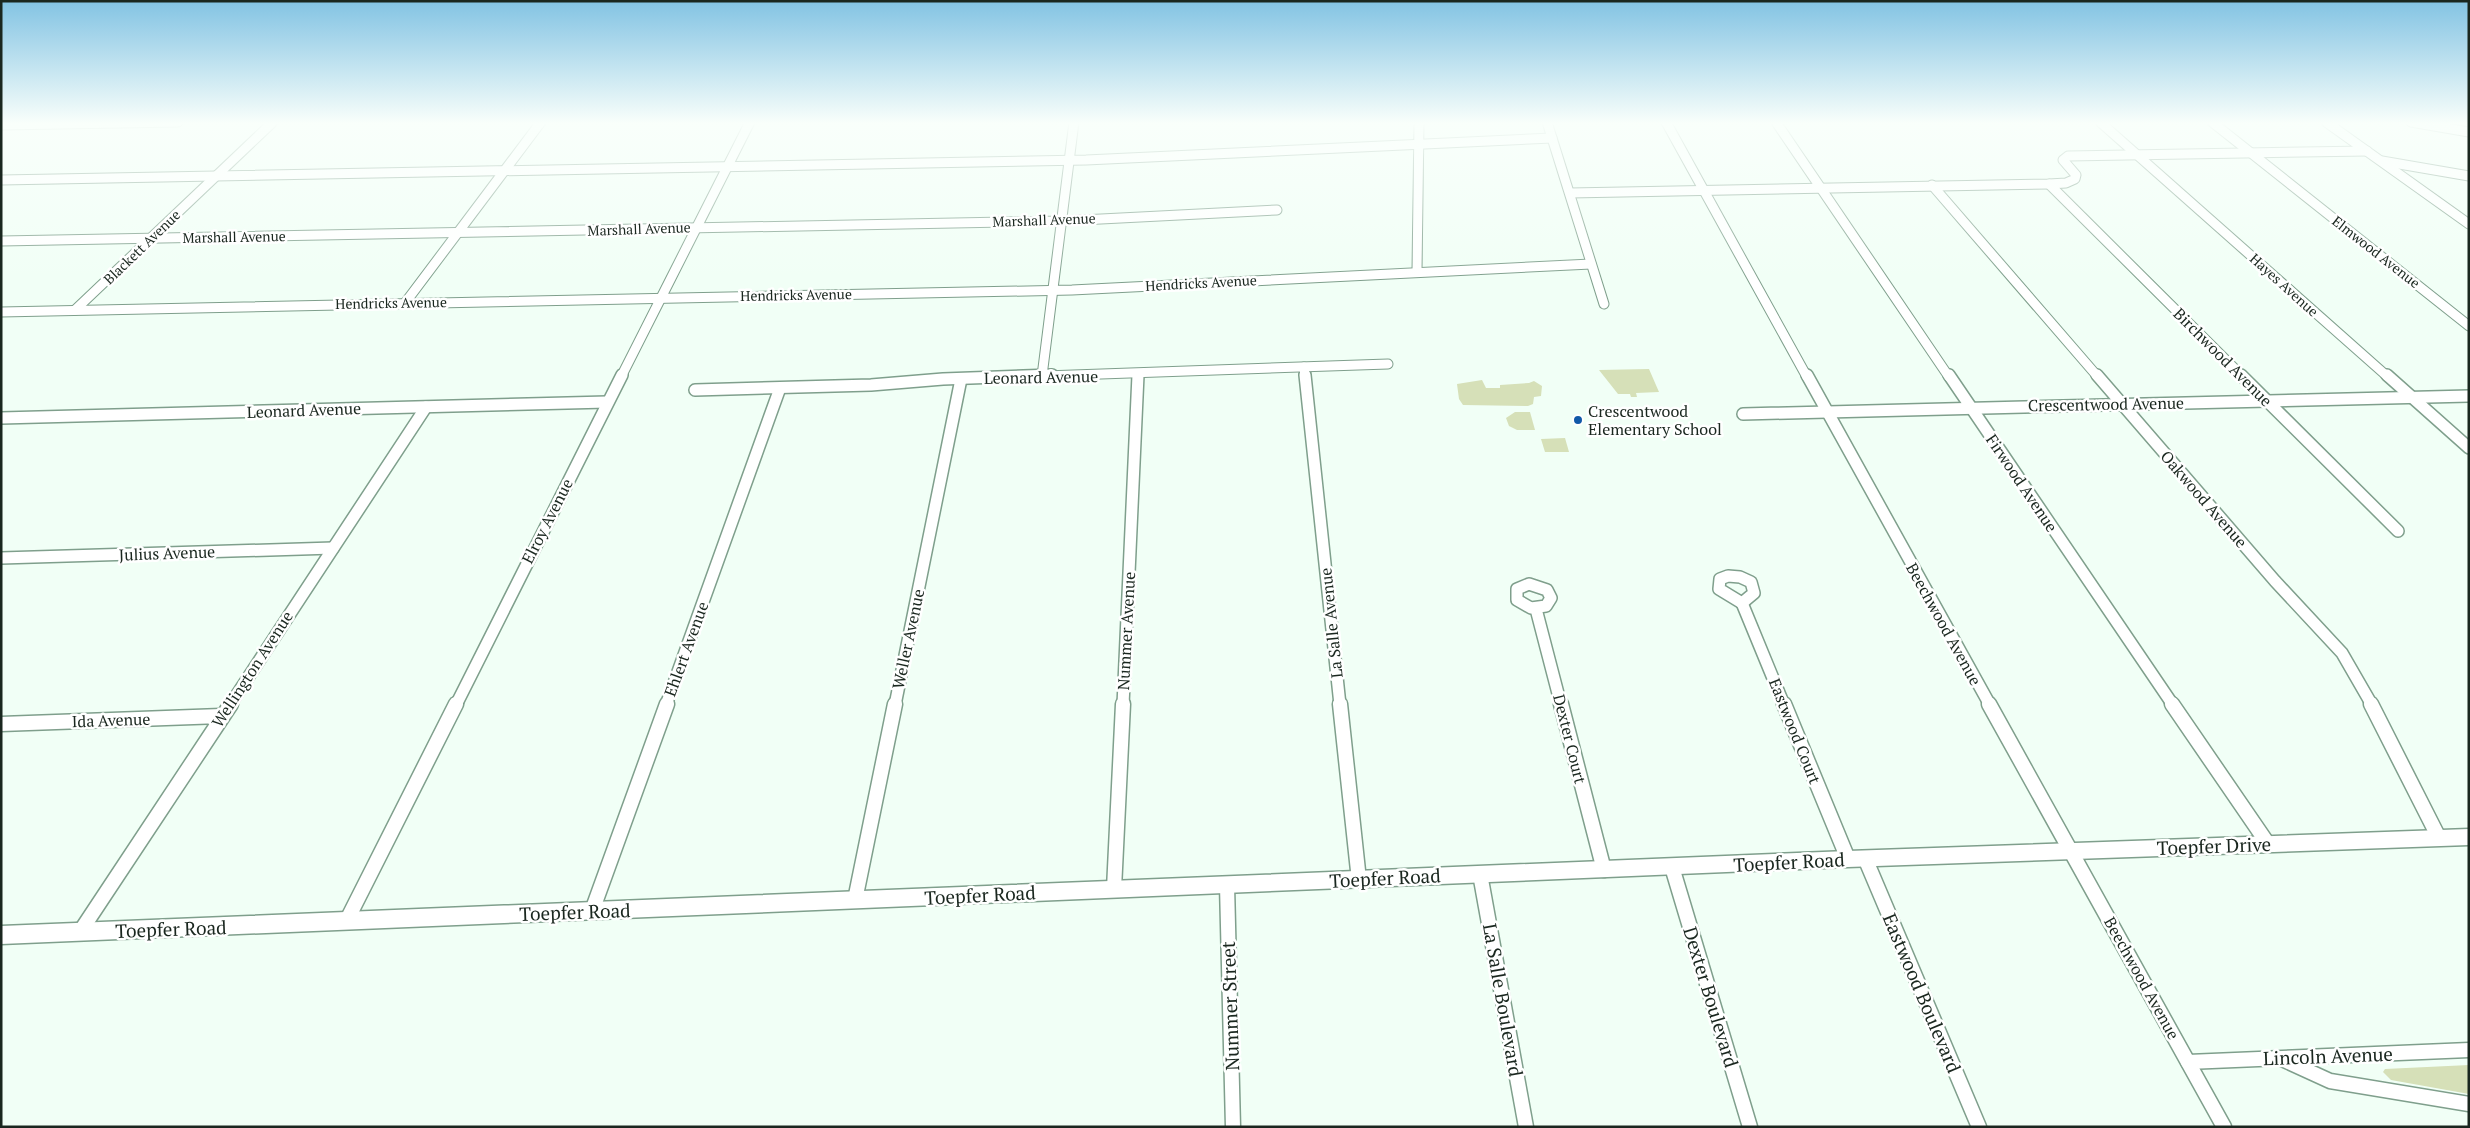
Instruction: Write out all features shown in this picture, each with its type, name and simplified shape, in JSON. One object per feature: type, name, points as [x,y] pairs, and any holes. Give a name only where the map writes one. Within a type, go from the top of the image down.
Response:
[{"type":"street","points":[[1,180],[282,175]]},
{"type":"street","points":[[405,303],[501,175]]},
{"type":"street","name":"Elroy Avenue","points":[[346,922],[723,175]]},
{"type":"street","points":[[1042,376],[1067,175]]},
{"type":"street","points":[[1417,271],[1418,175]]},
{"type":"street","points":[[1564,175],[1604,304]]},
{"type":"street","name":"Beechwood Avenue","points":[[1695,175],[2224,1127]]},
{"type":"street","name":"Firwood Avenue","points":[[1812,175],[2268,844]]},
{"type":"street","points":[[1570,194],[1648,190],[2049,184],[2066,183],[2075,179],[2076,175]]},
{"type":"street","name":"Hayes Avenue","points":[[2160,175],[2469,448]]},
{"type":"street","name":"Elmwood Avenue","points":[[2279,175],[2469,326]]},
{"type":"street","points":[[2399,175],[2469,224]]},
{"type":"street","name":"Blackett Avenue","points":[[75,310],[217,176]]},
{"type":"street","name":"Birchwood Avenue","points":[[2049,184],[2398,531]]},
{"type":"street","name":"Oakwood Avenue","points":[[1932,185],[2275,581],[2342,653],[2357,676],[2439,838]]},
{"type":"street","name":"Marshall Avenue","points":[[1,241],[456,234],[1062,221],[1277,210]]},
{"type":"street","name":"Hendricks Avenue","points":[[1,312],[1053,290],[1591,264]]},
{"type":"street","name":"Leonard Avenue","points":[[695,390],[872,385],[961,379],[1388,364]]},
{"type":"street","name":"La Salle Avenue","points":[[1304,367],[1359,880]]},
{"type":"street","name":"Nummer Avenue","points":[[1114,889],[1138,374]]},
{"type":"street","name":"Weller Avenue","points":[[855,900],[961,379]]},
{"type":"street","name":"Ehlert Avenue","points":[[592,911],[780,388]]},
{"type":"street","name":"Crescentwood Avenue","points":[[1743,414],[2122,403],[2469,396]]},
{"type":"street","name":"Leonard Avenue","points":[[1,418],[607,402]]},
{"type":"street","name":"Wellington Avenue","points":[[80,932],[426,407]]},
{"type":"street","name":"Julius Avenue","points":[[1,558],[333,548]]},
{"type":"street","name":"Eastwood Court","points":[[1742,603],[1856,859]]},
{"type":"street","name":"Dexter Court","points":[[1536,609],[1604,870]]},
{"type":"street","name":"Ida Avenue","points":[[1,724],[221,716]]},
{"type":"street","name":"Toepfer Drive","points":[[1958,856],[2469,837]]},
{"type":"street","name":"Toepfer Road","points":[[1,935],[1958,856]]},
{"type":"street","name":"Eastwood Boulevard","points":[[1856,859],[1979,1127]]},
{"type":"street","name":"Dexter Boulevard","points":[[1672,867],[1750,1127]]},
{"type":"street","name":"La Salle Boulevard","points":[[1480,874],[1526,1127]]},
{"type":"street","name":"Nummer Street","points":[[1227,885],[1233,1127]]},
{"type":"street","name":"Lincoln Avenue","points":[[2188,1062],[2469,1050]]},
{"type":"street","points":[[2281,1058],[2330,1081],[2469,1104]]},
{"type":"green space","points":[[1649,369],[1659,392],[1636,393],[1637,397],[1631,397],[1630,394],[1618,394],[1599,370]]},
{"type":"green space","points":[[1482,380],[1486,388],[1500,388],[1500,385],[1534,381],[1542,386],[1541,396],[1534,397],[1533,404],[1528,406],[1463,405],[1459,399],[1457,384]]},
{"type":"green space","points":[[1515,412],[1530,412],[1535,430],[1517,430],[1509,426],[1506,418]]},
{"type":"green space","points":[[1565,438],[1569,452],[1545,452],[1541,439]]},
{"type":"green space","points":[[2469,1065],[2469,1094],[2391,1080],[2383,1072],[2385,1069]]},
{"type":"place","name":"Crescentwood Elementary School","points":[[1578,420]]}]
